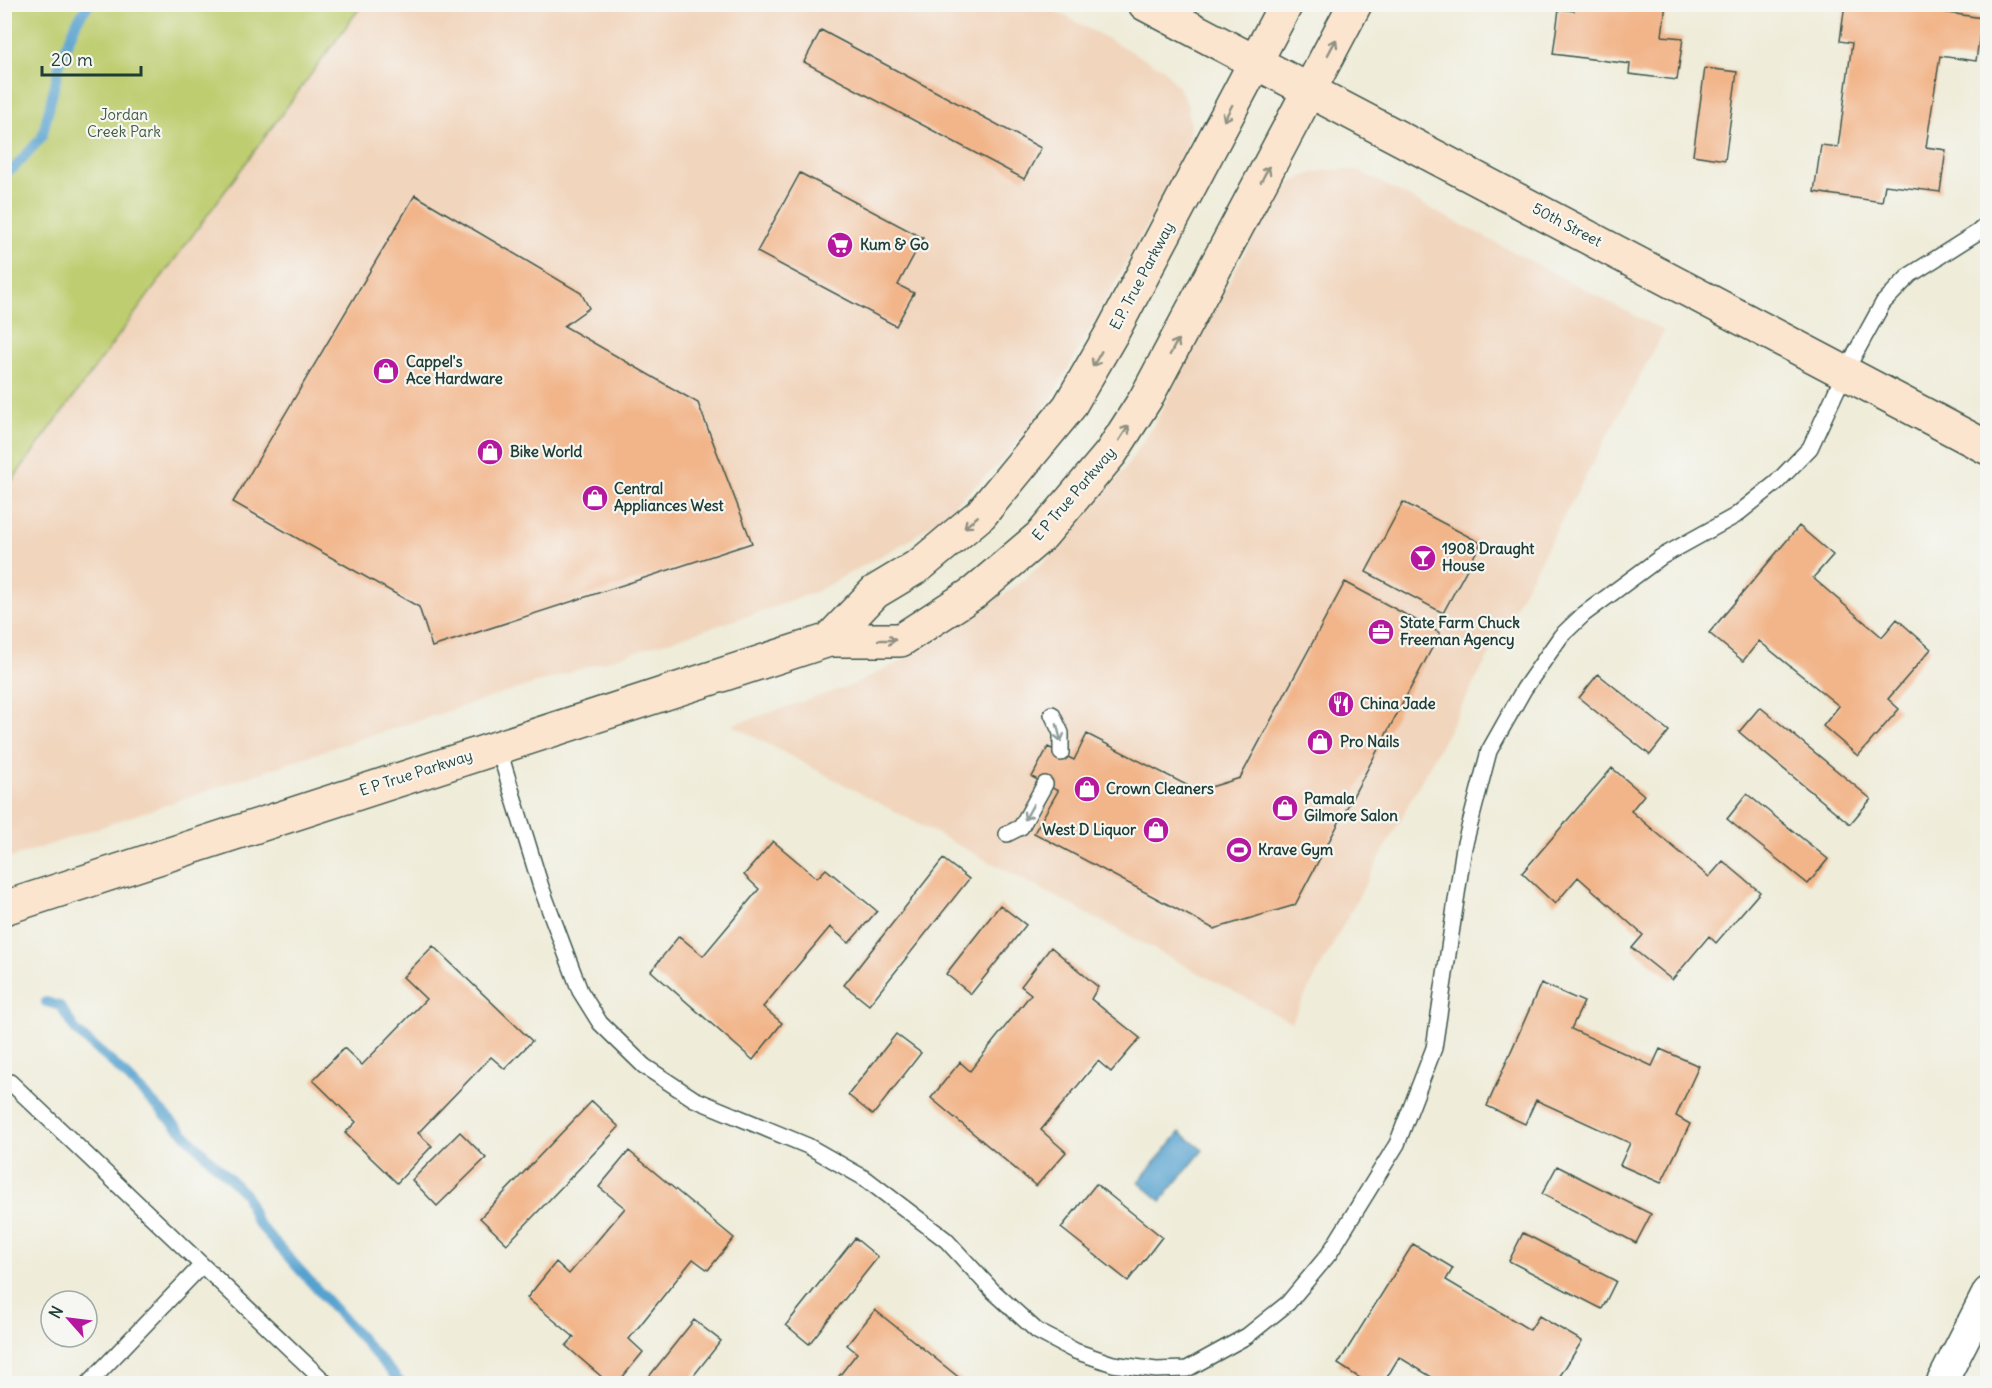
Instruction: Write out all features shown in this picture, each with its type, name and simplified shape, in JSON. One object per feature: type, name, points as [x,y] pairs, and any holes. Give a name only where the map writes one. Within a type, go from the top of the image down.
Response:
[{"type":"main road","name":"50th Street","points":[[1145,4],[1988,448]]},
{"type":"main road","points":[[1256,61],[1286,4]]},
{"type":"main road","points":[[1310,89],[1355,4]]},
{"type":"main road","name":"E.P. True Parkway","points":[[1011,480],[1069,407],[1113,331],[1256,61]]},
{"type":"main road","name":"E P True Parkway","points":[[4,908],[829,640],[901,640],[975,592],[1042,535],[1111,453],[1146,399],[1310,89]]},
{"type":"main road","name":"E P True Parkway","points":[[829,640],[875,592],[920,565],[981,514],[1011,480]]},
{"type":"street","points":[[1941,1383],[1988,1292]]},
{"type":"lane","points":[[498,747],[541,887],[580,991],[600,1023],[644,1066],[694,1100],[808,1146],[866,1179],[946,1240],[993,1291],[1037,1331],[1075,1351],[1113,1364],[1156,1370],[1187,1369],[1247,1336],[1288,1303],[1329,1254],[1397,1144],[1434,1048],[1464,847],[1489,751],[1524,689],[1561,636],[1584,614],[1661,557],[1735,516],[1776,483],[1810,448],[1845,372],[1883,303],[1910,275],[1978,232],[1988,223]]},
{"type":"lane","points":[[1052,714],[1061,733],[1061,753]]},
{"type":"lane","points":[[1006,834],[1021,827],[1045,784]]},
{"type":"lane","points":[[10,1082],[327,1383]]},
{"type":"lane","points":[[88,1383],[202,1265]]},
{"type":"shaded area","points":[[362,5],[1044,5],[1164,69],[1183,94],[1188,108],[1190,126],[1188,144],[1182,161],[1053,396],[1004,459],[945,514],[910,540],[817,591],[760,612],[332,748],[5,860],[5,490]]},
{"type":"shaded area","points":[[1343,169],[1361,172],[1664,331],[1291,1022],[732,725],[853,685],[941,639],[1023,581],[1060,547],[1125,469],[1153,426],[1268,209],[1278,195],[1291,183],[1307,175],[1325,170]]},
{"type":"green space","name":"Jordan Creek Park","points":[[4,5],[362,5],[5,490]]},
{"type":"water","points":[[1180,1132],[1203,1150],[1161,1201],[1138,1182]]},
{"type":"building","points":[[1575,4],[1666,4],[1662,36],[1683,38],[1677,80],[1629,74],[1630,64],[1553,54],[1559,9],[1574,11]]},
{"type":"building","points":[[1845,4],[1889,4],[1982,18],[1976,61],[1940,56],[1926,147],[1946,150],[1940,192],[1885,185],[1882,202],[1814,192],[1821,145],[1838,147],[1852,43],[1840,41]]},
{"type":"building","points":[[821,30],[1041,148],[1024,179],[804,62]]},
{"type":"building","points":[[1705,68],[1737,72],[1725,160],[1693,155]]},
{"type":"building","name":"Kum & Go","points":[[800,173],[923,238],[898,285],[914,293],[896,326],[757,252]]},
{"type":"building","name":"Bike World","points":[[415,195],[581,293],[589,308],[564,326],[698,403],[752,543],[432,647],[419,607],[233,502]]},
{"type":"building","name":"1908 Draught House","points":[[1403,502],[1481,543],[1443,613],[1366,572]]},
{"type":"building","points":[[1799,526],[1833,555],[1813,578],[1882,637],[1897,619],[1931,649],[1888,699],[1899,709],[1858,756],[1823,726],[1839,706],[1759,641],[1743,661],[1709,633]]},
{"type":"building","points":[[1345,582],[1440,633],[1295,905],[1214,929],[1034,833],[1058,791],[1032,777],[1048,747],[1074,760],[1087,734],[1198,791],[1240,778]]},
{"type":"building","points":[[1598,674],[1669,731],[1650,755],[1579,698]]},
{"type":"building","points":[[1760,707],[1871,799],[1850,824],[1739,732]]},
{"type":"building","points":[[1612,768],[1644,795],[1631,811],[1709,877],[1723,861],[1760,892],[1716,943],[1709,936],[1672,980],[1632,948],[1643,935],[1578,877],[1555,904],[1522,873]]},
{"type":"building","points":[[1747,794],[1828,859],[1808,884],[1727,819]]},
{"type":"building","points":[[773,841],[817,878],[826,869],[877,911],[849,943],[830,927],[763,1007],[782,1023],[753,1060],[651,971],[679,936],[703,956],[759,889],[744,875]]},
{"type":"building","points":[[943,859],[969,879],[869,1005],[844,985]]},
{"type":"building","points":[[1000,905],[1026,925],[971,994],[946,974]]},
{"type":"building","points":[[433,946],[532,1041],[505,1069],[491,1057],[418,1133],[432,1146],[397,1183],[345,1133],[356,1122],[313,1080],[344,1048],[362,1065],[426,999],[403,977]]},
{"type":"building","points":[[1051,947],[1098,987],[1091,999],[1140,1038],[1111,1072],[1098,1061],[1041,1130],[1066,1152],[1036,1186],[931,1098],[960,1062],[970,1071],[1031,994],[1021,986]]},
{"type":"building","points":[[1541,983],[1584,1002],[1571,1029],[1652,1066],[1660,1049],[1699,1066],[1676,1116],[1690,1124],[1661,1183],[1620,1165],[1630,1143],[1536,1100],[1525,1124],[1487,1106]]},
{"type":"building","points":[[896,1034],[921,1053],[873,1115],[848,1095]]},
{"type":"building","points":[[592,1101],[619,1127],[507,1244],[480,1218]]},
{"type":"building","points":[[460,1132],[486,1158],[437,1206],[412,1180]]},
{"type":"building","points":[[629,1151],[734,1238],[708,1270],[693,1259],[629,1339],[643,1352],[617,1384],[610,1384],[566,1346],[574,1337],[527,1298],[556,1262],[569,1274],[625,1208],[599,1187]]},
{"type":"building","points":[[1557,1166],[1651,1214],[1636,1243],[1542,1194]]},
{"type":"building","points":[[1096,1184],[1162,1237],[1128,1281],[1061,1228]]},
{"type":"building","points":[[1523,1233],[1616,1281],[1602,1309],[1509,1261]]},
{"type":"building","points":[[855,1238],[878,1257],[809,1344],[786,1325]]},
{"type":"building","points":[[1413,1244],[1453,1268],[1446,1280],[1530,1330],[1539,1316],[1582,1341],[1555,1384],[1443,1384],[1399,1357],[1383,1384],[1369,1384],[1338,1364]]},
{"type":"building","points":[[875,1310],[967,1384],[833,1384],[857,1353],[847,1345]]},
{"type":"building","points":[[694,1320],[721,1341],[687,1384],[643,1384]]},
{"type":"waterway","points":[[4,173],[14,168],[42,137],[61,59],[77,21],[89,4]]},
{"type":"waterway","points":[[46,1002],[60,1006],[77,1032],[115,1065],[245,1194],[256,1221],[402,1384]]},
{"type":"place","name":"Kum & Go","points":[[840,245]]},
{"type":"place","name":"Cappel's Ace Hardware","points":[[386,371]]},
{"type":"place","name":"Bike World","points":[[490,452]]},
{"type":"place","name":"Central Appliances West","points":[[595,498]]},
{"type":"place","name":"1908 Draught House","points":[[1423,558]]},
{"type":"place","name":"State Farm Chuck Freeman Agency","points":[[1381,632]]},
{"type":"place","name":"China Jade","points":[[1341,704]]},
{"type":"place","name":"Pro Nails","points":[[1320,742]]},
{"type":"place","name":"Crown Cleaners","points":[[1087,789]]},
{"type":"place","name":"Pamala Gilmore Salon","points":[[1285,808]]},
{"type":"place","name":"West D Liquor","points":[[1156,830]]},
{"type":"place","name":"Krave Gym","points":[[1239,850]]}]
